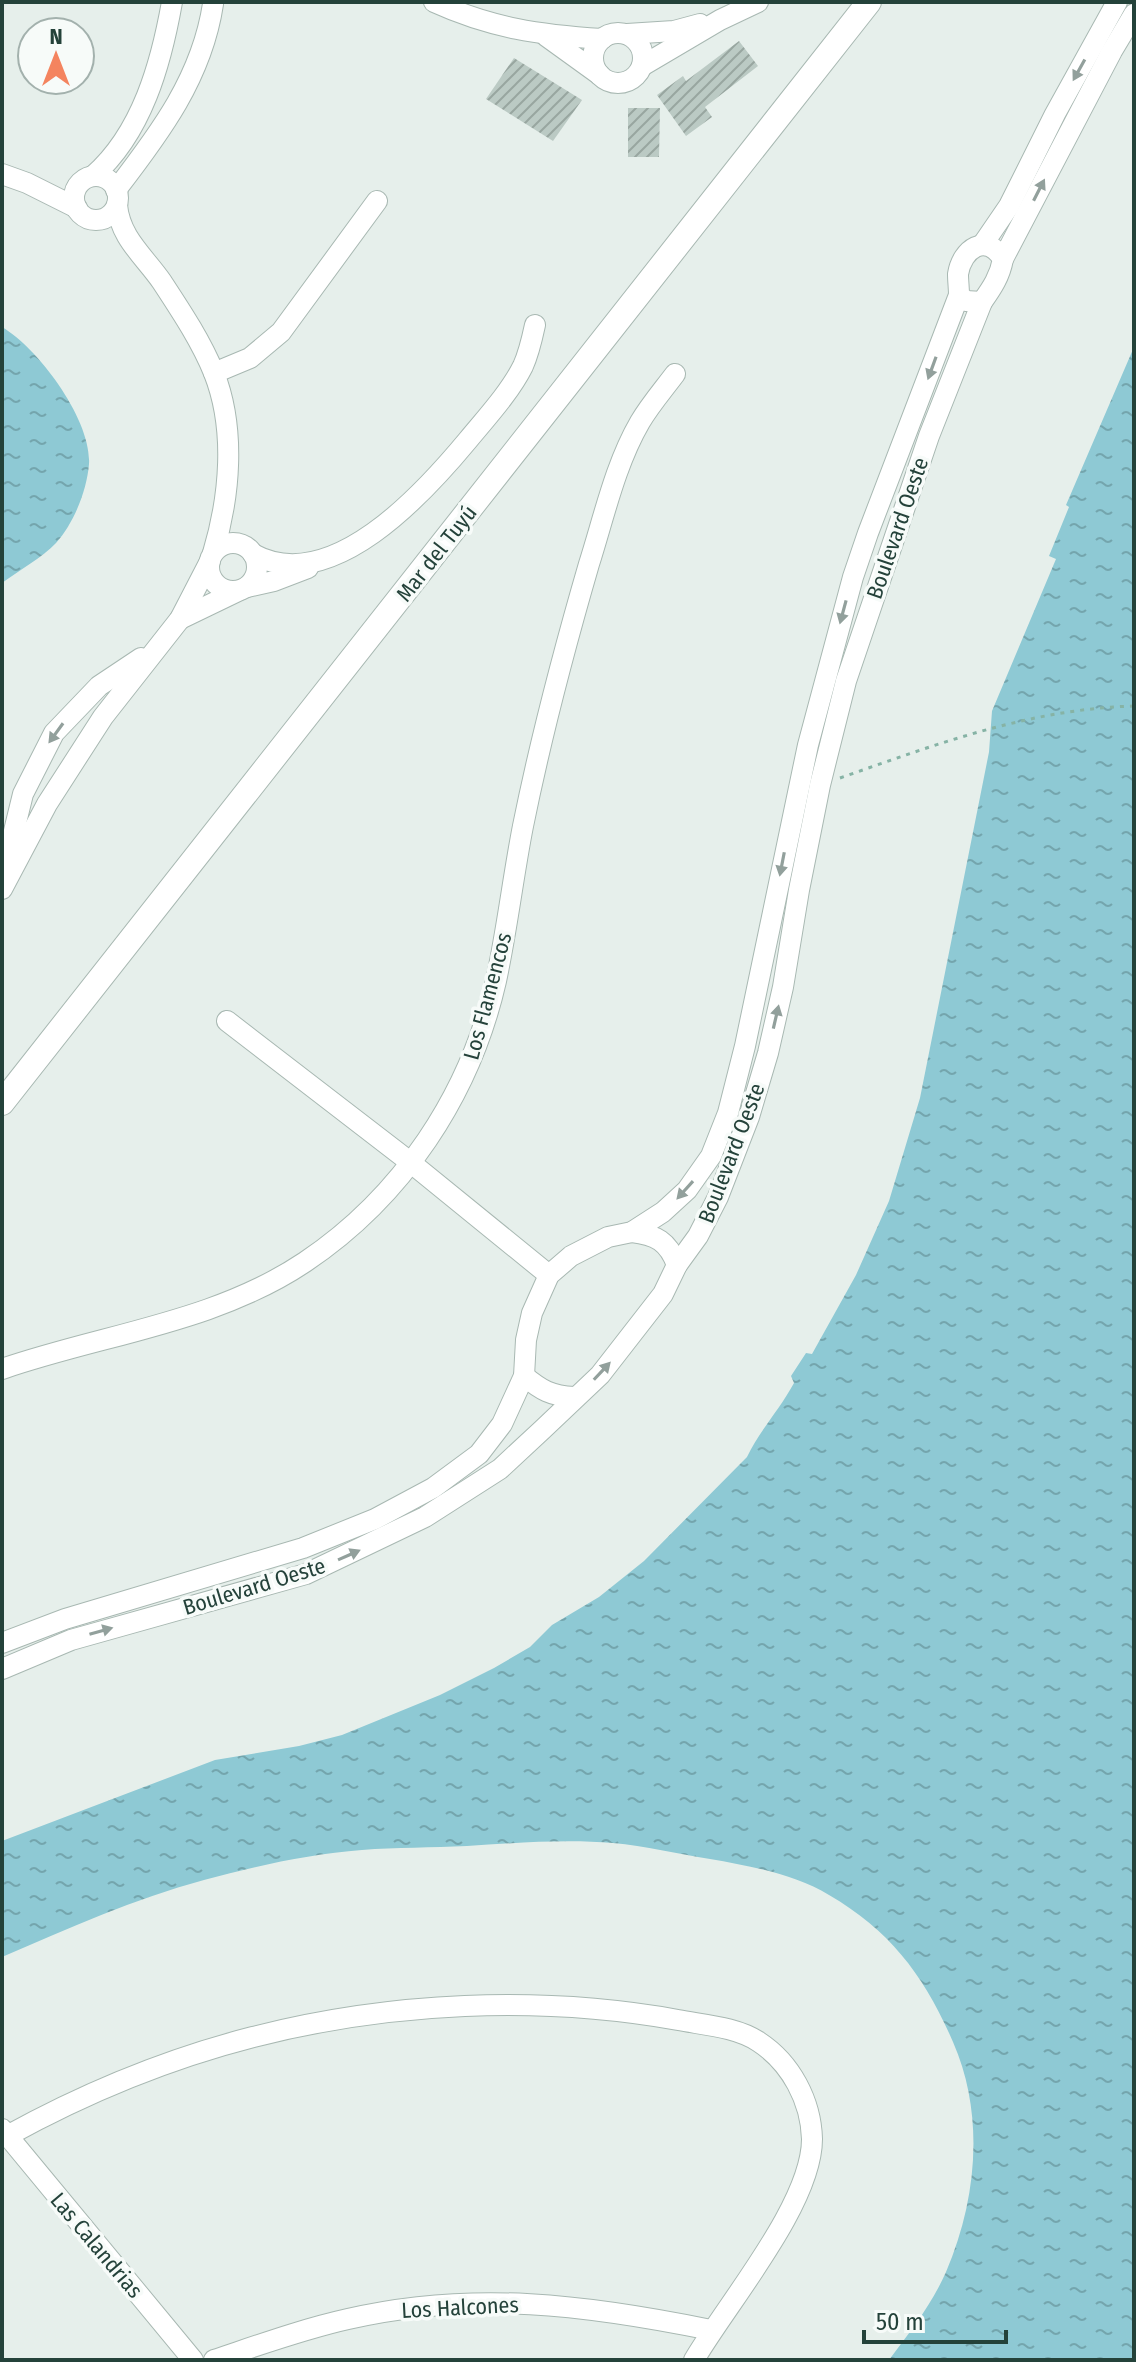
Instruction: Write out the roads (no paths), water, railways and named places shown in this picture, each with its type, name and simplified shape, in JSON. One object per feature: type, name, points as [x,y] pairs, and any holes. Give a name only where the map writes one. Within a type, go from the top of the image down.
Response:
[{"type":"street","points":[[172,2],[167,32],[131,131],[112,160],[76,188],[74,202],[85,214],[108,216],[182,97],[206,38],[210,3]]},
{"type":"street","points":[[434,2],[489,24],[543,34],[602,39],[618,33],[674,31],[720,20]]},
{"type":"street","points":[[543,34],[605,80],[620,83],[634,78],[642,66],[720,20],[758,2]]},
{"type":"street","name":"Mar del Tuyú","points":[[2,1103],[869,2]]},
{"type":"street","points":[[1117,2],[1063,120],[1003,259],[1001,272],[982,302],[966,301],[959,295],[958,276],[964,259],[983,244],[1063,120],[1134,14]]},
{"type":"street","points":[[627,34],[639,44],[642,66]]},
{"type":"street","points":[[600,75],[595,68],[594,53],[602,39]]},
{"type":"street","points":[[149,87],[182,97]]},
{"type":"street","points":[[2,174],[27,183],[85,214],[132,246]]},
{"type":"street","points":[[27,183],[64,185],[90,177],[107,179],[117,197],[118,219],[132,246],[159,279],[194,334],[214,373],[224,408],[229,475],[226,505],[209,569],[216,584],[223,589],[243,589],[252,582],[258,568],[251,551],[232,524],[226,505]]},
{"type":"street","points":[[214,373],[250,358],[281,332],[377,201]]},
{"type":"street","points":[[983,244],[991,245],[1003,259]]},
{"type":"street","name":"Boulevard Oeste","points":[[2,1643],[65,1619],[259,1563],[375,1519],[433,1488],[479,1454],[502,1424],[524,1376],[526,1340],[532,1313],[549,1275],[571,1256],[595,1243],[632,1232],[663,1212],[687,1190],[711,1156],[728,1113],[808,745],[853,577],[959,295]]},
{"type":"street","name":"Boulevard Oeste","points":[[2,1669],[71,1640],[306,1574],[385,1539],[425,1517],[500,1469],[600,1375],[663,1294],[718,1197],[749,1117],[768,1053],[820,785],[846,681],[929,436],[982,302]]},
{"type":"street","points":[[180,619],[243,589],[287,576],[374,534],[427,489],[484,421],[522,368],[535,325]]},
{"type":"street","name":"Los Flamencos","points":[[2,1369],[39,1356],[192,1316],[231,1302],[269,1283],[305,1263],[346,1232],[384,1195],[437,1129],[479,1041],[495,984],[544,730],[614,483],[634,435],[675,374]]},
{"type":"street","points":[[910,425],[929,436]]},
{"type":"street","points":[[2,889],[47,804],[103,717],[180,619],[212,557],[227,544],[234,543],[281,564],[300,565],[321,560]]},
{"type":"street","points":[[2,882],[23,794],[54,733],[99,686],[158,647]]},
{"type":"street","points":[[81,702],[103,717]]},
{"type":"street","points":[[808,745],[829,751]]},
{"type":"street","points":[[23,794],[47,804]]},
{"type":"street","points":[[227,1021],[410,1162],[549,1275]]},
{"type":"street","points":[[745,1046],[768,1053]]},
{"type":"street","points":[[632,1232],[652,1234],[671,1250],[677,1265]]},
{"type":"street","points":[[524,1376],[541,1391],[555,1397],[574,1397]]},
{"type":"street","points":[[375,1519],[385,1539]]},
{"type":"street","points":[[65,1619],[71,1640]]},
{"type":"street","points":[[5,2132],[86,2094],[172,2061],[254,2037],[336,2020],[474,2006],[566,2007],[656,2016],[737,2033],[756,2040],[780,2059],[798,2085],[812,2136],[810,2162],[803,2187],[694,2360]]},
{"type":"street","name":"Las Calandrias","points":[[5,2132],[193,2360]]},
{"type":"street","name":"Los Halcones","points":[[214,2360],[292,2333],[351,2318],[412,2308],[466,2304],[518,2302],[583,2307],[711,2330]]},
{"type":"water","points":[[2,327],[31,351],[60,387],[82,427],[89,464],[78,506],[63,535],[2,583]]},
{"type":"water","points":[[1134,347],[1134,2360],[889,2360],[934,2295],[957,2244],[965,2216],[973,2157],[970,2099],[953,2042],[918,1976],[871,1924],[829,1895],[787,1876],[756,1868],[613,1843],[577,1841],[388,1848],[322,1854],[224,1875],[152,1896],[2,1957],[2,1841],[215,1760],[299,1746],[342,1735],[440,1695],[494,1668],[530,1647],[552,1625],[599,1597],[644,1561],[747,1457],[794,1383],[791,1376],[806,1353],[812,1354],[856,1275],[889,1201],[920,1098],[989,752],[992,711],[1056,559],[1049,556],[1069,507],[1066,505]]}]
